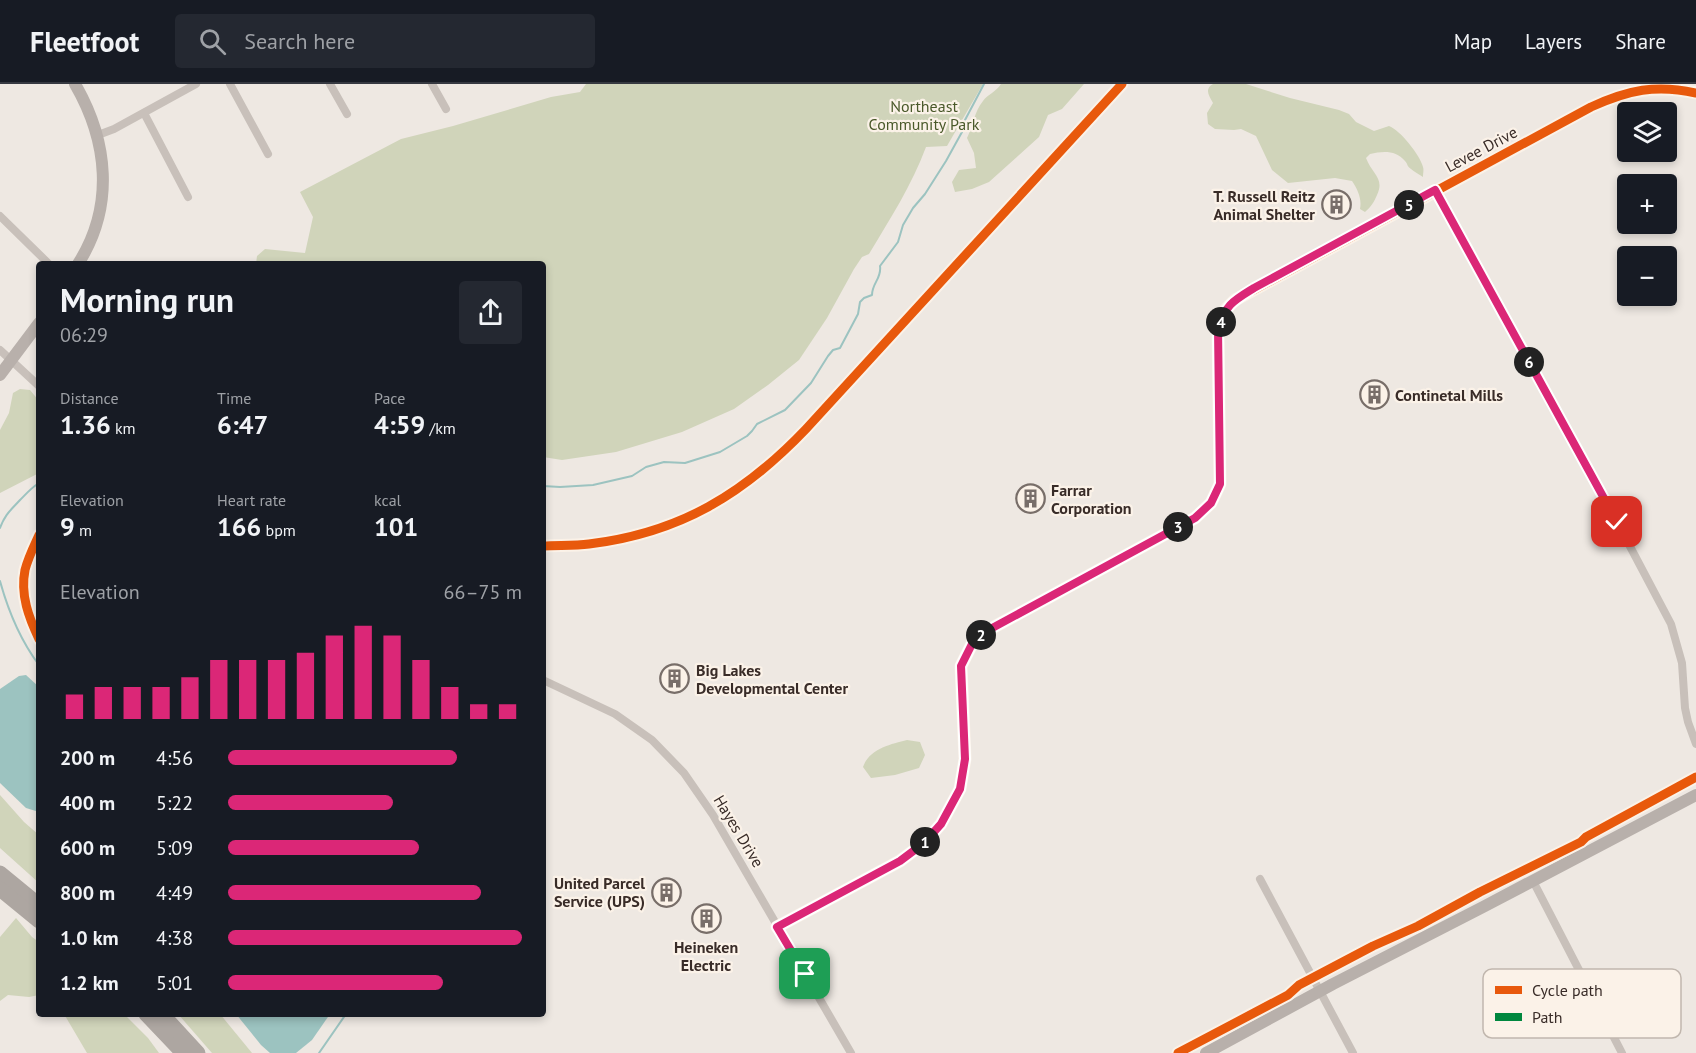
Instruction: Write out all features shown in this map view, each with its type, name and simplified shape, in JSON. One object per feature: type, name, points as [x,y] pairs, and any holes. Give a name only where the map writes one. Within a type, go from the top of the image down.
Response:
[{"type":"highway","points":[[0,873],[36,902]]},
{"type":"highway","points":[[0,889],[36,919]]},
{"type":"highway","points":[[149,1017],[183,1053]]},
{"type":"highway","points":[[165,1017],[198,1053]]},
{"type":"main road","points":[[75,84],[98,135],[103,177],[101,205],[92,237],[80,261]]},
{"type":"main road","points":[[0,375],[36,327]]},
{"type":"main road","points":[[1206,1053],[1696,795]]},
{"type":"street","points":[[98,135],[114,129],[196,84]]},
{"type":"street","points":[[230,84],[268,154]]},
{"type":"street","points":[[330,84],[347,114]]},
{"type":"street","points":[[432,84],[446,109]]},
{"type":"street","name":"Levee Drive","points":[[777,927],[900,861],[924,843],[941,824],[960,789],[965,759],[961,666],[972,644],[983,633],[1195,518],[1211,503],[1220,484],[1218,329],[1226,309],[1235,300],[1435,190],[1612,97],[1637,90],[1665,88],[1696,93]]},
{"type":"street","points":[[144,113],[188,197]]},
{"type":"street","points":[[1435,190],[1671,624],[1682,663],[1688,722],[1696,744]]},
{"type":"street","points":[[0,216],[46,261]]},
{"type":"street","points":[[0,350],[36,383]]},
{"type":"street","name":"Hayes Drive","points":[[546,681],[615,714],[652,740],[684,773],[713,815],[851,1053]]},
{"type":"street","points":[[1260,879],[1353,1053]]},
{"type":"street","points":[[1533,881],[1579,969]]},
{"type":"street","points":[[1614,1038],[1622,1053]]},
{"type":"green space","name":"Northeast Community Park","points":[[586,84],[983,84],[947,146],[926,147],[885,228],[869,254],[862,257],[854,269],[827,318],[799,360],[734,409],[682,432],[616,452],[562,460],[546,457],[546,261],[256,261],[257,256],[265,249],[305,253],[313,217],[300,192],[401,139],[551,97],[580,92]]},
{"type":"green space","points":[[1001,84],[1084,84],[1062,109],[1048,115],[1039,137],[989,182],[972,189],[955,192],[952,182],[959,170],[976,168],[974,153],[967,138],[976,114],[985,99]]},
{"type":"green space","points":[[1213,84],[1246,84],[1339,110],[1374,131],[1389,126],[1399,132],[1414,150],[1423,167],[1423,177],[1409,168],[1398,155],[1384,152],[1370,154],[1366,158],[1380,184],[1375,200],[1365,212],[1360,209],[1359,195],[1352,181],[1335,178],[1288,183],[1272,170],[1256,136],[1241,129],[1215,129],[1208,124],[1207,113],[1213,103],[1208,90]]},
{"type":"green space","points":[[20,389],[30,390],[36,397],[36,475],[0,493],[0,430],[9,413],[13,393]]},
{"type":"green space","points":[[907,740],[920,742],[925,755],[919,768],[895,775],[871,778],[863,767],[870,756],[881,748]]},
{"type":"green space","points":[[0,795],[36,832],[36,880],[0,848]]},
{"type":"green space","points":[[16,918],[36,940],[36,996],[8,995],[0,1001],[0,937]]},
{"type":"green space","points":[[66,1017],[127,1017],[159,1053],[87,1053]]},
{"type":"green space","points":[[181,1017],[222,1017],[252,1053],[212,1053]]},
{"type":"water","points":[[26,675],[36,684],[36,811],[26,808],[0,783],[0,689],[19,676]]},
{"type":"water","points":[[238,1017],[328,1017],[312,1040],[296,1053],[270,1053]]},
{"type":"waterway","points":[[546,486],[593,485],[632,476],[646,467],[664,462],[685,463],[720,452],[747,436],[757,424],[785,410],[811,383],[833,350],[840,348],[858,314],[860,302],[872,295],[880,274],[880,266],[898,242],[903,225],[913,208],[946,161],[984,84]]},
{"type":"waterway","points":[[0,528],[11,510],[36,485]]},
{"type":"waterway","points":[[0,581],[16,625],[36,661]]},
{"type":"waterway","points":[[319,1053],[344,1017]]},
{"type":"cycle path","points":[[546,546],[589,544],[653,531],[708,507],[759,473],[806,429],[1122,84]]},
{"type":"cycle path","points":[[777,927],[900,861],[924,843],[941,824],[960,789],[965,759],[961,666],[972,644],[983,633],[1195,518],[1211,503],[1220,484],[1218,329],[1226,309],[1235,300],[1591,107],[1617,96],[1642,90],[1668,89],[1696,93]]},
{"type":"cycle path","points":[[36,541],[26,566],[24,579],[29,615],[36,632]]},
{"type":"cycle path","points":[[1178,1053],[1288,995],[1299,985],[1373,946],[1418,926],[1480,892],[1581,842],[1586,837],[1696,777]]},
{"type":"place","name":"T. Russell Reitz Animal Shelter","points":[[1336,205]]},
{"type":"place","name":"Continetal Mills","points":[[1374,395]]},
{"type":"place","name":"Farrar Corporation","points":[[1030,499]]},
{"type":"place","name":"Big Lakes Developmental Center","points":[[675,679]]},
{"type":"place","name":"United Parcel Service (UPS)","points":[[666,892]]},
{"type":"place","name":"Heineken Electric","points":[[706,919]]},
{"type":"route","points":[[805,974],[777,927],[900,861],[924,843],[941,824],[951,808],[960,789],[965,759],[961,666],[972,644],[983,633],[1195,518],[1211,503],[1220,484],[1218,329],[1226,309],[1235,300],[1254,288],[1435,190],[1617,522]]}]
